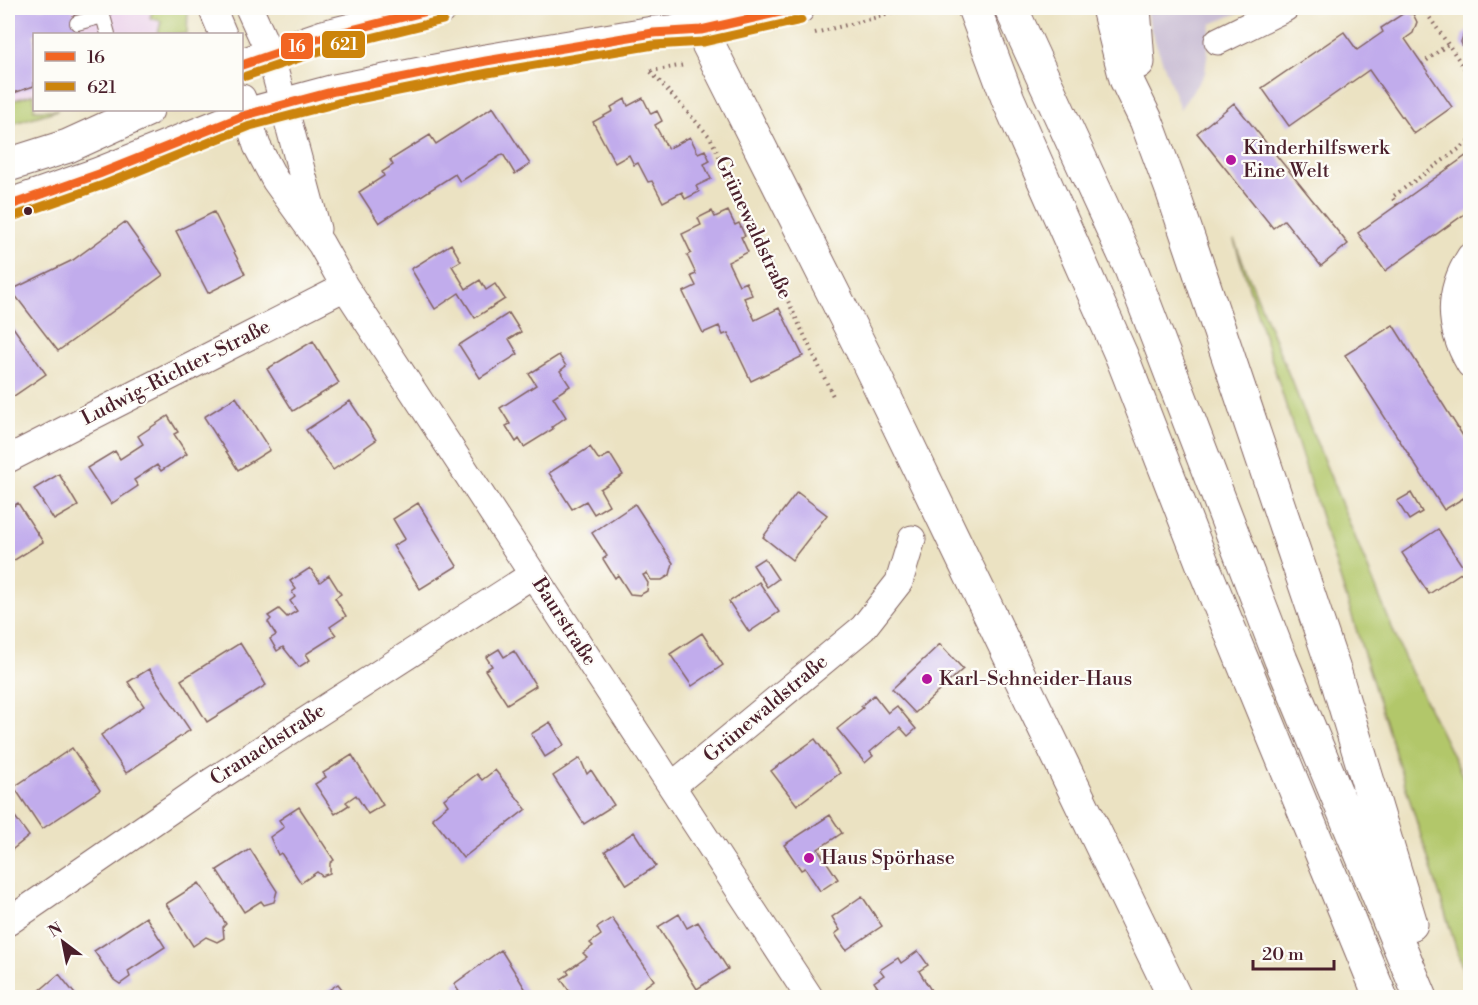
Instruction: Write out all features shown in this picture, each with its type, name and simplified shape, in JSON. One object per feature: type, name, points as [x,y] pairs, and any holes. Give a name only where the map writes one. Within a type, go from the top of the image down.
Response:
[{"type":"main road","points":[[256,60],[323,37],[440,8]]},
{"type":"main road","points":[[244,107],[284,104],[335,91],[486,61],[653,33],[709,19],[798,8]]},
{"type":"main road","points":[[974,8],[1008,99],[1122,357],[1203,565],[1381,998]]},
{"type":"main road","points":[[1011,8],[1131,269],[1281,660],[1421,998]]},
{"type":"main road","points":[[1108,8],[1126,79],[1146,120],[1335,674],[1433,998]]},
{"type":"main road","points":[[1134,8],[1146,120]]},
{"type":"main road","points":[[709,19],[867,360],[1175,998]]},
{"type":"main road","points":[[8,165],[68,146],[145,111]]},
{"type":"main road","points":[[8,206],[99,174],[187,136],[236,111]]},
{"type":"street","points":[[212,8],[223,33]]},
{"type":"street","name":"Baurstraße","points":[[249,8],[256,60],[284,104],[321,244]]},
{"type":"street","points":[[1218,40],[1285,8]]},
{"type":"street","name":"Baurstraße","points":[[244,107],[257,146],[275,180],[321,244],[345,287],[810,998]]},
{"type":"street","points":[[1470,257],[1454,288],[1452,316],[1462,349],[1470,364]]},
{"type":"street","name":"Ludwig-Richter-Straße","points":[[8,459],[345,287]]},
{"type":"street","name":"Grünewaldstraße","points":[[672,786],[863,628],[898,582],[912,539]]},
{"type":"street","name":"Cranachstraße","points":[[8,922],[208,784],[532,575]]},
{"type":"lane","points":[[77,23],[106,12],[108,33]]},
{"type":"path","points":[[844,26],[913,8]]},
{"type":"path","points":[[1423,8],[1470,76]]},
{"type":"path","points":[[1422,64],[1448,45]]},
{"type":"path","name":"Grünewaldstraße","points":[[696,64],[651,72],[710,137],[834,398]]},
{"type":"path","points":[[1397,205],[1392,197],[1470,141]]},
{"type":"path","points":[[560,998],[573,997]]},
{"type":"shaded area","points":[[8,8],[188,8],[187,33],[33,33],[33,111],[8,124]]},
{"type":"shaded area","points":[[1146,8],[1251,8],[1211,24],[1205,73],[1180,109],[1151,30]]},
{"type":"green space","points":[[153,8],[188,8],[187,33],[158,33],[161,21],[150,18]]},
{"type":"green space","points":[[33,94],[33,111],[55,111],[8,125],[8,102]]},
{"type":"green space","points":[[1234,240],[1404,657],[1470,791],[1470,992]]},
{"type":"building","points":[[8,8],[72,8],[80,33],[33,33],[33,86],[8,95]]},
{"type":"building","points":[[1404,13],[1413,14],[1417,22],[1413,33],[1405,39],[1452,107],[1414,134],[1369,70],[1289,126],[1262,88],[1344,32],[1357,50],[1383,32],[1381,28]]},
{"type":"building","points":[[1470,28],[1470,52],[1463,47],[1461,42],[1464,33]]},
{"type":"building","points":[[643,98],[651,114],[657,111],[662,121],[655,125],[668,149],[690,137],[698,153],[705,150],[710,161],[704,164],[711,179],[696,186],[699,192],[685,199],[682,192],[663,202],[652,181],[648,182],[638,163],[634,165],[629,155],[615,163],[593,122],[613,111],[611,107],[625,99],[628,106]]},
{"type":"building","points":[[1234,103],[1348,244],[1321,266],[1284,220],[1273,228],[1197,133]]},
{"type":"building","points":[[493,107],[530,164],[515,174],[503,154],[460,182],[455,174],[379,223],[359,192],[384,176],[382,172],[393,165],[390,160],[430,135],[436,144]]},
{"type":"building","points":[[1470,153],[1470,210],[1385,271],[1358,233]]},
{"type":"building","points":[[712,211],[715,217],[728,211],[735,225],[739,223],[745,236],[741,237],[748,252],[728,262],[739,285],[746,282],[752,295],[744,298],[755,320],[779,308],[803,356],[751,381],[728,333],[723,335],[719,326],[703,333],[683,292],[696,286],[691,276],[696,274],[687,255],[691,253],[682,234],[701,225],[698,218]]},
{"type":"building","points":[[214,212],[245,274],[208,293],[176,231]]},
{"type":"building","points":[[125,222],[163,275],[58,351],[11,290],[73,260]]},
{"type":"building","points":[[451,244],[461,261],[452,266],[466,289],[480,280],[486,290],[495,284],[505,299],[475,318],[459,293],[435,309],[411,269]]},
{"type":"building","points":[[509,313],[521,332],[509,339],[518,354],[480,378],[459,345]]},
{"type":"building","points":[[8,320],[46,374],[8,400]]},
{"type":"building","points":[[1393,325],[1470,447],[1470,494],[1444,510],[1345,355]]},
{"type":"building","points":[[313,341],[339,383],[293,411],[267,369]]},
{"type":"building","points":[[559,355],[566,366],[560,371],[570,386],[553,397],[566,417],[552,427],[553,429],[524,447],[519,439],[516,442],[506,426],[510,424],[500,408],[536,385],[529,374]]},
{"type":"building","points":[[236,397],[270,450],[238,470],[204,417]]},
{"type":"building","points":[[350,401],[376,440],[333,470],[306,430]]},
{"type":"building","points":[[168,416],[178,432],[174,434],[187,454],[161,471],[157,465],[134,480],[138,486],[111,504],[87,468],[115,451],[120,459],[143,444],[138,436]]},
{"type":"building","points":[[590,447],[599,460],[610,454],[623,475],[600,489],[609,505],[594,514],[586,501],[572,509],[549,473]]},
{"type":"building","points":[[59,474],[78,506],[54,520],[34,489]]},
{"type":"building","points":[[797,492],[827,515],[792,560],[763,537]]},
{"type":"building","points":[[1411,493],[1422,512],[1409,520],[1397,501]]},
{"type":"building","points":[[18,503],[43,542],[13,561],[8,553],[8,509]]},
{"type":"building","points":[[418,503],[457,566],[420,589],[393,546],[405,539],[393,519]]},
{"type":"building","points":[[635,504],[673,563],[670,575],[662,580],[651,580],[647,573],[643,575],[648,583],[647,591],[640,595],[630,594],[618,575],[615,578],[603,559],[607,556],[592,533]]},
{"type":"building","points":[[1438,529],[1465,570],[1429,594],[1402,553]]},
{"type":"building","points":[[764,558],[778,579],[767,587],[753,565]]},
{"type":"building","points":[[310,568],[320,582],[329,575],[341,594],[335,598],[346,616],[330,627],[336,635],[306,654],[310,660],[299,667],[283,647],[277,651],[270,639],[276,635],[268,622],[271,619],[268,616],[279,609],[287,617],[297,611],[290,601],[295,597],[292,592],[296,589],[290,581]]},
{"type":"building","points":[[759,582],[779,612],[749,632],[729,602]]},
{"type":"building","points":[[702,633],[723,665],[692,686],[670,654]]},
{"type":"building","points":[[240,643],[266,685],[207,722],[181,680]]},
{"type":"building","name":"Karl-Schneider-Haus","points":[[940,644],[963,669],[915,713],[892,689]]},
{"type":"building","points":[[499,649],[504,657],[514,651],[536,686],[507,704],[485,670],[492,666],[486,657]]},
{"type":"building","points":[[149,669],[190,730],[126,773],[101,735],[144,706],[128,682]]},
{"type":"building","points":[[874,695],[888,713],[897,706],[916,729],[908,736],[900,727],[870,752],[873,756],[865,763],[837,729],[863,708],[861,706]]},
{"type":"building","points":[[550,722],[564,745],[545,757],[531,734]]},
{"type":"building","points":[[815,739],[840,773],[797,805],[771,771]]},
{"type":"building","points":[[72,748],[100,790],[42,829],[14,787]]},
{"type":"building","points":[[352,755],[383,805],[368,814],[356,795],[346,802],[349,805],[335,814],[315,784],[326,777],[323,773]]},
{"type":"building","points":[[580,758],[587,774],[591,770],[614,805],[584,824],[553,776]]},
{"type":"building","points":[[495,770],[526,809],[463,858],[432,818],[448,805],[444,799],[477,774],[482,780]]},
{"type":"building","points":[[299,807],[334,860],[330,863],[330,873],[322,876],[317,872],[301,883],[281,853],[278,855],[270,837],[284,827],[279,820]]},
{"type":"building","points":[[13,814],[29,836],[8,853],[8,817]]},
{"type":"building","name":"Haus Spörhase","points":[[830,815],[842,833],[818,849],[838,879],[820,891],[805,868],[801,870],[784,845]]},
{"type":"building","points":[[634,832],[656,866],[627,885],[605,851]]},
{"type":"building","points":[[250,849],[277,891],[274,902],[264,905],[261,901],[244,912],[217,870]]},
{"type":"building","points":[[199,883],[226,924],[223,927],[224,938],[217,942],[206,937],[193,946],[166,904]]},
{"type":"building","points":[[862,896],[882,926],[846,950],[835,934],[840,930],[832,917]]},
{"type":"building","points":[[679,914],[687,928],[698,922],[728,969],[697,989],[658,927]]},
{"type":"building","points":[[146,917],[165,947],[128,971],[130,977],[120,984],[114,980],[94,951]]},
{"type":"building","points":[[612,918],[654,980],[630,997],[628,995],[623,998],[574,998],[561,979],[569,974],[567,971],[587,957],[583,953],[593,946],[590,943],[601,935],[597,928]]},
{"type":"building","points":[[501,950],[531,998],[506,998],[500,990],[489,998],[463,998],[454,984]]},
{"type":"building","points":[[918,951],[928,965],[919,971],[934,995],[930,998],[885,998],[874,982],[884,975],[880,970],[898,958],[901,963]]},
{"type":"building","points":[[59,974],[78,998],[31,998]]},
{"type":"building","points":[[338,984],[349,998],[317,998]]},
{"type":"transit line","name":"16","points":[[243,65],[323,37],[440,8]]},
{"type":"transit line","name":"16","points":[[8,206],[99,174],[246,115],[335,91],[486,61],[653,33],[701,30],[798,8]]},
{"type":"transit line","name":"621","points":[[246,76],[326,49],[443,20]]},
{"type":"transit line","name":"621","points":[[12,217],[103,185],[250,126],[338,103],[488,73],[654,45],[703,42],[801,20]]},
{"type":"place","name":"Kinderhilfswerk Eine Welt","points":[[1231,160]]},
{"type":"place","name":"Karl-Schneider-Haus","points":[[927,679]]},
{"type":"place","name":"Haus Spörhase","points":[[809,858]]}]
